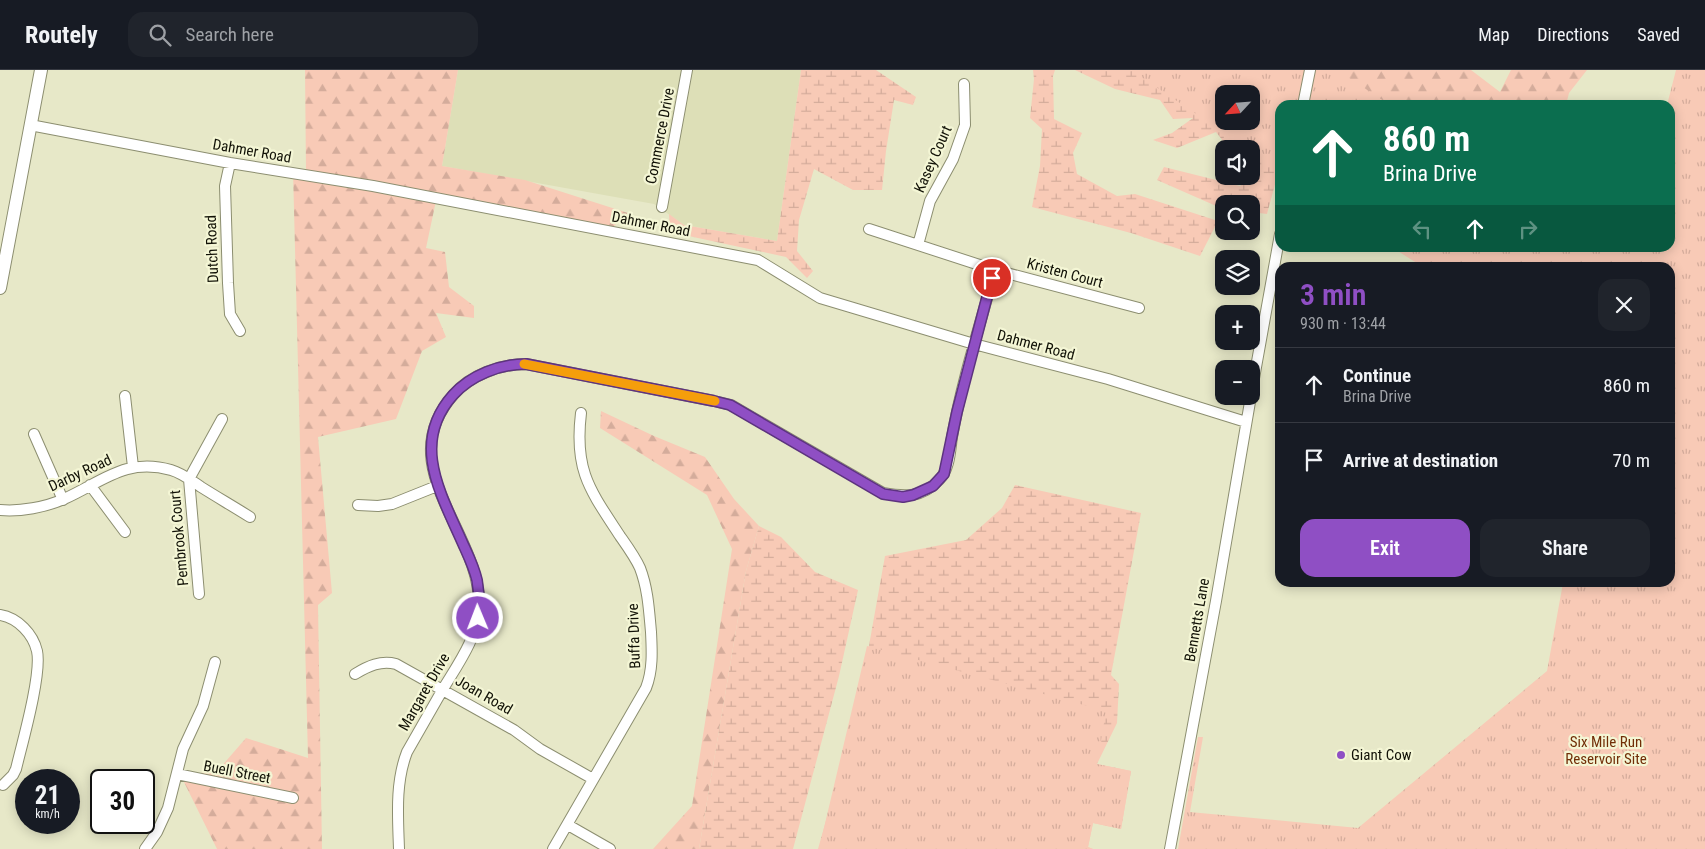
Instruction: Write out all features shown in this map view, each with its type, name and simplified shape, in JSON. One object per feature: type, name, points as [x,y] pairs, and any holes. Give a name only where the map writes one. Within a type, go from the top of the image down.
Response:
[{"type":"main road","points":[[0,288],[40,70]]},
{"type":"street","name":"Commerce Drive","points":[[662,207],[687,70]]},
{"type":"street","points":[[1305,100],[1310,70]]},
{"type":"street","name":"Kasey Court","points":[[918,245],[930,201],[953,159],[965,125],[964,84]]},
{"type":"street","name":"Dahmer Road","points":[[30,125],[230,163],[373,186],[758,260],[820,298],[974,344],[1108,379],[1246,422]]},
{"type":"street","name":"Dutch Road","points":[[230,163],[225,186],[228,283],[230,314],[240,331]]},
{"type":"street","name":"Kristen Court","points":[[869,230],[995,270],[1139,308]]},
{"type":"street","name":"Bennetts Lane","points":[[1257,360],[1277,252]]},
{"type":"street","name":"Margaret Drive","points":[[399,849],[398,798],[403,763],[407,752],[467,648],[476,628],[480,606],[476,579],[470,560],[437,486],[432,462],[431,447],[434,429],[445,405],[459,388],[485,373],[506,366],[526,364],[714,401],[730,405],[883,494],[903,497],[913,495],[933,486],[944,474],[974,344],[995,270]]},
{"type":"street","points":[[125,396],[133,467]]},
{"type":"street","name":"Bennetts Lane","points":[[1170,849],[1216,601],[1249,405]]},
{"type":"street","name":"Buffa Drive","points":[[553,849],[646,688],[652,668],[648,598],[640,569],[635,558],[590,489],[584,474],[579,444],[581,413]]},
{"type":"street","points":[[188,479],[222,419]]},
{"type":"street","points":[[34,434],[63,500]]},
{"type":"street","name":"Darby Road","points":[[0,510],[17,510],[63,500],[109,474],[124,468],[147,466],[172,470],[250,517]]},
{"type":"street","name":"Pembrook Court","points":[[188,479],[199,594]]},
{"type":"street","points":[[90,485],[124,532]]},
{"type":"street","points":[[358,505],[378,506],[392,504],[437,486]]},
{"type":"street","points":[[0,615],[20,623],[31,638],[37,652],[33,693],[16,769],[3,785]]},
{"type":"street","points":[[146,849],[164,820],[183,749],[203,706],[215,662]]},
{"type":"street","name":"Joan Road","points":[[355,674],[381,662],[388,662],[412,672],[514,730],[540,749],[593,779]]},
{"type":"street","name":"Buell Street","points":[[177,774],[293,798]]},
{"type":"street","points":[[568,825],[610,849]]},
{"type":"shaded area","points":[[458,70],[801,70],[777,241],[684,225],[654,204],[442,166]]},
{"type":"green space","points":[[305,70],[458,70],[442,166],[525,180],[628,213],[611,229],[437,196],[426,248],[445,252],[449,287],[474,306],[474,318],[436,313],[446,337],[422,351],[396,419],[318,437],[332,593],[318,605],[322,849],[217,849],[182,778],[220,768],[246,738],[308,758],[293,170],[306,172]]},
{"type":"green space","points":[[801,70],[876,70],[916,97],[913,105],[894,100],[882,190],[853,190],[814,169],[799,220],[797,251],[813,271],[807,278],[786,257],[670,232],[669,214],[684,225],[777,241]]},
{"type":"green space","points":[[1033,70],[1055,70],[1053,76],[1054,119],[1082,133],[1073,153],[1077,174],[1117,196],[1135,194],[1215,220],[1215,227],[1200,256],[1131,233],[1032,207],[1040,166],[1042,129],[1030,118],[1034,79]]},
{"type":"green space","points":[[1075,70],[1299,70],[1283,100],[1275,100],[1275,184],[1267,214],[1260,213],[1260,195],[1215,195],[1215,205],[1157,180],[1164,167],[1215,180],[1215,185],[1260,185],[1260,140],[1222,140],[1216,132],[1177,148],[1153,140],[1172,133],[1193,118],[1173,119],[1160,100],[1115,89]]},
{"type":"green space","points":[[1131,70],[1337,70],[1382,100],[1275,100],[1275,167],[1260,157],[1260,140],[1235,140],[1220,130],[1260,130],[1260,85],[1215,85],[1215,127]]},
{"type":"green space","points":[[1314,70],[1471,70],[1500,92],[1511,70],[1587,70],[1569,93],[1567,100],[1309,100]]},
{"type":"green space","name":"Six Mile Run Reservoir Site","points":[[1676,70],[1705,70],[1705,849],[1178,849],[1198,737],[1203,737],[1190,812],[1358,828],[1547,671],[1562,587],[1675,587],[1675,262],[1415,262],[1399,252],[1675,252],[1675,100],[1668,100]]},
{"type":"green space","points":[[601,411],[705,457],[734,499],[759,526],[746,571],[699,849],[653,849],[692,806],[732,549],[707,495],[600,428]]},
{"type":"green space","points":[[1015,485],[1141,513],[1111,675],[1119,684],[1117,723],[1097,764],[1131,771],[1121,829],[1093,823],[1088,847],[1093,849],[818,849],[858,707],[885,556],[966,540],[1002,508]]},
{"type":"green space","points":[[759,526],[781,537],[815,572],[858,590],[839,676],[793,849],[699,849],[746,571]]},
{"type":"green space","points":[[867,646],[1106,711],[1097,764],[1131,771],[1121,829],[1093,823],[1088,847],[1093,849],[819,849]]},
{"type":"slow traffic","points":[[524,364],[715,401]]},
{"type":"place","name":"Giant Cow","points":[[1341,755]]},
{"type":"route","points":[[478,618],[480,606],[476,579],[470,560],[437,486],[431,447],[432,436],[439,415],[459,388],[471,380],[506,366],[526,364],[730,405],[883,494],[903,497],[913,495],[933,486],[944,474],[957,412],[992,278]]}]
